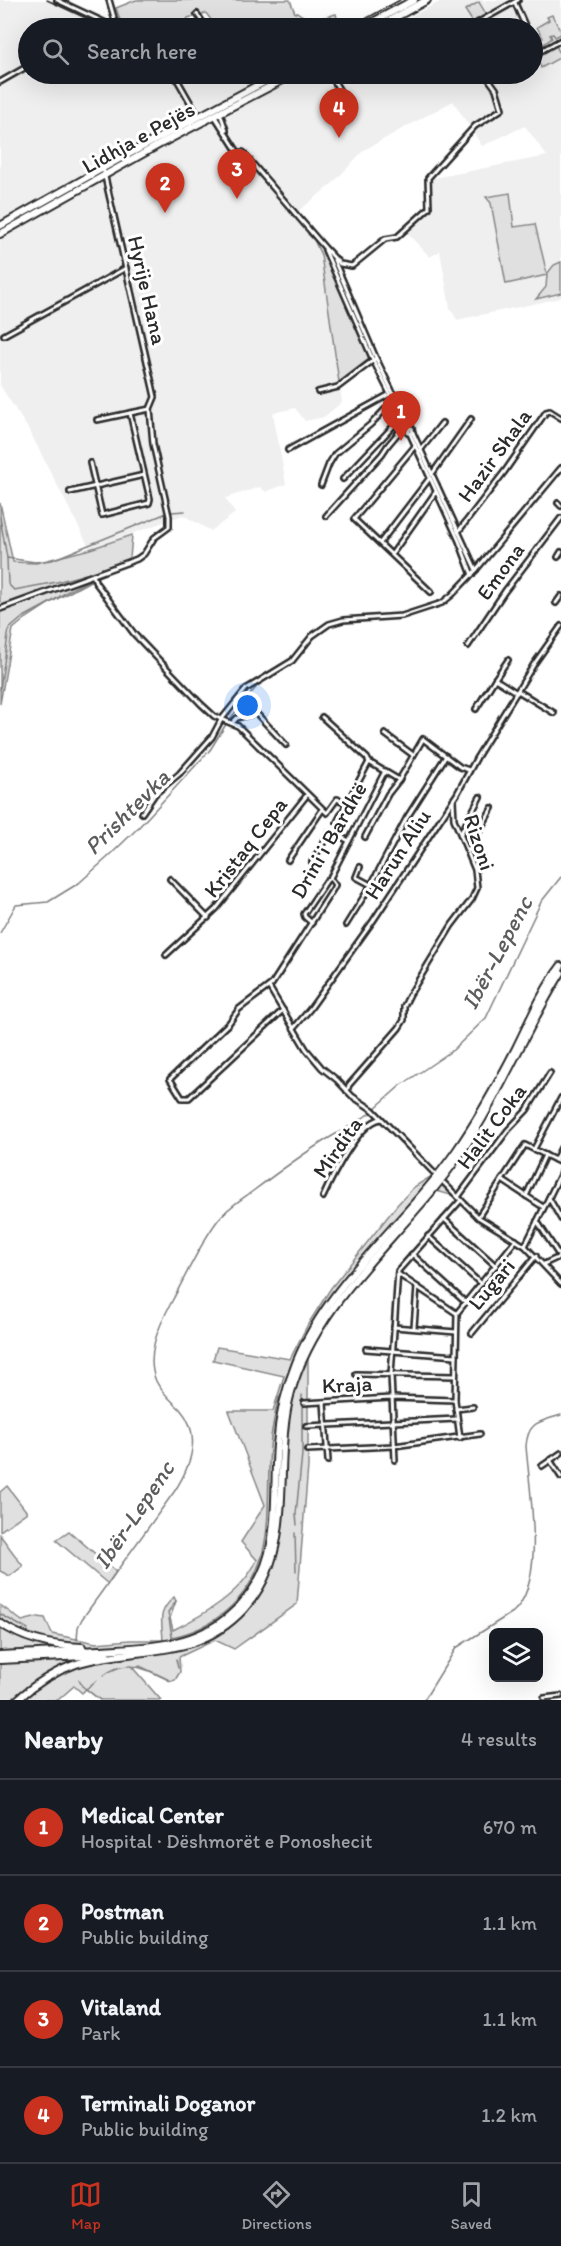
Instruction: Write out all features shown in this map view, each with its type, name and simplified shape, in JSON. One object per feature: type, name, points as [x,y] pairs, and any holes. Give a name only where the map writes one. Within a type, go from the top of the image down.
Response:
[{"type":"highway","points":[[381,18],[414,0]]},
{"type":"highway","points":[[394,18],[427,0]]},
{"type":"highway","name":"Lidhja e Pejës","points":[[0,226],[262,84]]},
{"type":"highway","name":"Lidhja e Pejës","points":[[0,234],[198,116],[215,111],[273,84]]},
{"type":"highway","points":[[0,1655],[169,1644],[202,1634],[230,1616],[252,1591],[267,1562],[273,1539],[277,1447],[283,1403],[293,1370],[308,1338],[321,1314],[337,1292],[425,1192],[465,1138],[501,1076],[546,988],[561,966]]},
{"type":"highway","points":[[17,1700],[37,1684],[69,1667],[184,1646],[213,1634],[240,1613],[263,1583],[274,1556],[279,1532],[286,1415],[308,1348],[340,1296],[424,1202],[460,1154],[495,1098],[561,973]]},
{"type":"highway","points":[[0,1623],[25,1637],[44,1643],[121,1648]]},
{"type":"highway","points":[[0,1660],[150,1652]]},
{"type":"street","points":[[57,0],[96,18]]},
{"type":"street","points":[[109,0],[114,18]]},
{"type":"street","points":[[486,18],[516,1],[522,18]]},
{"type":"street","points":[[197,14],[200,18]]},
{"type":"street","points":[[543,50],[561,40]]},
{"type":"street","points":[[0,82],[18,72]]},
{"type":"street","points":[[180,84],[198,116]]},
{"type":"street","points":[[336,84],[345,100]]},
{"type":"street","points":[[215,111],[240,153],[325,249],[343,266],[355,264],[382,240],[398,236],[429,208],[428,178],[475,126],[502,110],[492,84]]},
{"type":"street","name":"Hyrije Hana","points":[[93,575],[137,559],[144,554],[151,541],[170,525],[153,444],[150,409],[155,399],[104,171]]},
{"type":"street","points":[[325,249],[430,477],[458,532],[472,575]]},
{"type":"street","points":[[333,257],[393,401],[419,452]]},
{"type":"street","points":[[4,335],[126,268]]},
{"type":"street","points":[[318,392],[338,387],[375,359]]},
{"type":"street","points":[[288,450],[390,394]]},
{"type":"street","points":[[321,485],[335,454],[371,424],[393,401]]},
{"type":"street","points":[[97,420],[150,409]]},
{"type":"street","name":"Hazir Shala","points":[[458,532],[505,471],[546,412],[550,411],[561,418]]},
{"type":"street","points":[[90,463],[102,515],[149,503],[130,413]]},
{"type":"street","points":[[343,479],[402,417]]},
{"type":"street","points":[[381,543],[471,419]]},
{"type":"street","points":[[419,452],[442,423]]},
{"type":"street","points":[[326,516],[405,425]]},
{"type":"street","points":[[415,446],[354,519],[431,592]]},
{"type":"street","points":[[142,813],[155,794],[179,774],[227,722],[246,689],[292,661],[319,629],[343,620],[402,616],[436,605],[452,595],[472,575],[561,468]]},
{"type":"street","points":[[70,492],[144,475]]},
{"type":"street","points":[[437,491],[462,546],[476,570]]},
{"type":"street","points":[[392,554],[437,491]]},
{"type":"street","name":"Emona","points":[[468,646],[505,591],[561,518]]},
{"type":"street","points":[[558,557],[561,552]]},
{"type":"street","points":[[0,609],[93,575],[100,589],[135,635],[210,713],[238,726],[322,810],[327,813],[337,799],[347,803]]},
{"type":"street","points":[[556,603],[561,596]]},
{"type":"street","name":"Harun Aliu","points":[[294,1028],[367,930],[453,800],[534,664],[561,626]]},
{"type":"street","points":[[476,709],[508,660]]},
{"type":"street","points":[[495,679],[554,712]]},
{"type":"street","points":[[227,722],[256,713],[286,745]]},
{"type":"street","points":[[322,717],[366,756],[369,762],[399,780]]},
{"type":"street","points":[[385,734],[413,754]]},
{"type":"street","points":[[365,837],[388,794],[399,780],[423,738],[460,767],[469,770]]},
{"type":"street","points":[[346,925],[371,885],[406,819],[446,756]]},
{"type":"street","points":[[337,822],[369,762]]},
{"type":"street","name":"Drini i Bardhë","points":[[312,923],[304,914],[330,878],[385,771]]},
{"type":"street","name":"Kristaq Cepa","points":[[166,955],[207,918],[230,893],[307,795]]},
{"type":"street","points":[[461,832],[480,797]]},
{"type":"street","name":"Rizoni","points":[[347,1091],[349,1085],[399,1028],[404,1020],[404,1006],[410,994],[452,925],[475,893],[477,878],[469,849],[454,819],[453,800]]},
{"type":"street","points":[[469,849],[492,808]]},
{"type":"street","points":[[288,860],[322,810]]},
{"type":"street","points":[[312,862],[329,833],[334,833],[349,842]]},
{"type":"street","points":[[360,867],[356,877],[371,885]]},
{"type":"street","points":[[283,1010],[189,1098],[182,1098],[170,1080],[171,1077],[229,1023],[239,1009],[269,987],[334,886],[330,878]]},
{"type":"street","name":"Kristaq Cepa","points":[[170,879],[207,918]]},
{"type":"street","points":[[269,987],[306,1049],[322,1068],[347,1091],[370,1107],[435,1174]]},
{"type":"street","name":"Halit Coka","points":[[398,1274],[399,1269],[444,1219],[508,1130],[527,1110],[550,1073]]},
{"type":"street","points":[[534,1149],[561,1098]]},
{"type":"street","name":"Mirdita","points":[[323,1197],[334,1173],[361,1133],[372,1123],[381,1119]]},
{"type":"street","points":[[478,1217],[525,1145],[561,1163]]},
{"type":"street","points":[[555,1160],[561,1148]]},
{"type":"street","points":[[526,1196],[544,1155]]},
{"type":"street","points":[[525,1246],[561,1173]]},
{"type":"street","points":[[502,1180],[543,1208]]},
{"type":"street","points":[[444,1184],[478,1217],[525,1246],[561,1284]]},
{"type":"street","points":[[549,1198],[561,1219]]},
{"type":"street","points":[[444,1219],[497,1266]]},
{"type":"street","points":[[537,1221],[560,1257],[544,1264]]},
{"type":"street","points":[[428,1236],[481,1284]]},
{"type":"street","points":[[460,1438],[455,1400],[457,1313],[516,1240]]},
{"type":"street","points":[[412,1254],[465,1302]]},
{"type":"street","name":"Lugari","points":[[472,1333],[536,1256]]},
{"type":"street","points":[[398,1274],[457,1313]]},
{"type":"street","points":[[395,1460],[391,1375],[398,1274]]},
{"type":"street","points":[[414,1328],[417,1287]]},
{"type":"street","points":[[394,1327],[456,1332]]},
{"type":"street","points":[[366,1349],[456,1356]]},
{"type":"street","points":[[356,1374],[455,1376]]},
{"type":"street","name":"Kraja","points":[[304,1403],[391,1398],[455,1400]]},
{"type":"street","points":[[324,1402],[328,1461]]},
{"type":"street","points":[[456,1409],[473,1407]]},
{"type":"street","points":[[306,1426],[458,1419]]},
{"type":"street","points":[[308,1450],[394,1446],[480,1434]]},
{"type":"street","points":[[542,1466],[561,1453]]},
{"type":"street","points":[[550,1460],[561,1477]]},
{"type":"street","points":[[544,1698],[561,1696]]},
{"type":"shaded area","points":[[0,0],[55,0],[97,18],[18,18],[18,84],[543,84],[543,18],[408,18],[443,0],[483,0],[488,9],[484,0],[511,0],[513,3],[518,0],[561,0],[561,298],[457,320],[450,308],[440,251],[430,257],[404,230],[426,208],[424,180],[547,156],[525,126],[482,146],[453,101],[364,150],[333,183],[295,214],[263,177],[311,239],[314,238],[321,255],[342,402],[324,417],[305,421],[295,408],[273,413],[286,484],[266,492],[260,487],[225,498],[235,513],[211,531],[183,515],[90,549],[30,432],[0,385]]},
{"type":"shaded area","points":[[136,0],[290,0],[295,13],[306,18],[210,18],[206,13],[188,18],[119,18],[116,8]]},
{"type":"shaded area","points":[[479,2],[487,16],[470,18],[465,10]]},
{"type":"shaded area","points":[[336,14],[337,18],[320,18]]},
{"type":"shaded area","points":[[552,15],[561,28],[561,34],[555,37],[553,34],[550,35],[552,38],[543,45],[543,24],[549,20],[547,17]]},
{"type":"shaded area","points":[[556,45],[561,57],[543,67],[543,53]]},
{"type":"shaded area","points":[[510,193],[514,227],[535,224],[547,274],[554,265],[561,262],[561,293],[536,299],[546,287],[547,275],[506,284],[491,203],[486,197]]},
{"type":"shaded area","points":[[311,232],[334,258],[358,324],[374,355],[339,382],[321,255],[314,240],[308,234]]},
{"type":"shaded area","points":[[0,503],[13,562],[36,563],[132,535],[130,559],[68,591],[13,629],[0,704]]},
{"type":"shaded area","points":[[435,1174],[458,1197],[433,1190],[357,1277],[308,1348],[308,1466],[297,1604],[234,1649],[215,1640],[179,1657],[180,1672],[175,1680],[171,1681],[140,1666],[132,1667],[161,1700],[100,1700],[86,1689],[82,1693],[74,1686],[58,1700],[0,1700],[0,1605],[22,1621],[38,1617],[45,1618],[52,1634],[96,1643],[163,1640],[163,1612],[174,1597],[176,1601],[170,1618],[173,1630],[221,1602],[242,1583],[257,1560],[241,1542],[265,1505],[229,1411],[273,1411],[284,1376],[213,1360],[217,1347],[290,1359],[308,1324],[331,1288],[397,1205],[414,1187]]},
{"type":"shaded area","points":[[7,1486],[27,1512],[0,1531],[0,1492]]},
{"type":"shaded area","points":[[69,1531],[116,1572],[108,1584],[56,1540]]},
{"type":"shaded area","points":[[0,1535],[23,1566],[10,1576],[0,1571]]},
{"type":"waterway","points":[[171,512],[185,511]]},
{"type":"waterway","points":[[7,558],[35,562],[52,560],[167,513]]},
{"type":"waterway","points":[[0,517],[7,558],[8,584],[14,590],[86,574]]},
{"type":"waterway","points":[[0,690],[9,629],[22,618],[92,580]]},
{"type":"waterway","name":"Prishtevka","points":[[0,933],[16,905],[48,902],[79,883],[107,858],[210,750],[228,721],[259,684]]},
{"type":"waterway","name":"Ibër-Lepenc","points":[[374,1109],[400,1086],[453,1050],[486,1018],[541,902],[561,877]]},
{"type":"waterway","name":"Ibër-Lepenc","points":[[77,1640],[78,1627],[82,1619],[174,1492],[189,1461],[193,1440],[191,1429],[180,1409],[158,1385],[152,1361],[155,1341],[162,1321],[199,1250],[218,1220],[230,1208],[306,1153],[371,1112]]},
{"type":"waterway","points":[[297,1525],[302,1454],[302,1395]]},
{"type":"waterway","points":[[176,1601],[168,1612],[172,1637],[201,1627],[220,1616],[243,1594],[255,1575],[266,1536],[271,1441],[279,1397]]},
{"type":"waterway","name":"Ibër-Lepenc","points":[[424,1700],[456,1648],[513,1612],[523,1598],[530,1580],[533,1558],[527,1438],[536,1424],[561,1415]]},
{"type":"waterway","points":[[295,1533],[296,1571]]},
{"type":"waterway","points":[[0,1614],[28,1630]]},
{"type":"waterway","points":[[176,1659],[178,1668]]},
{"type":"waterway","points":[[103,1676],[112,1670],[129,1666],[145,1669],[171,1681]]},
{"type":"waterway","name":"Ibër-Lepenc","points":[[79,1680],[82,1686],[100,1700]]},
{"type":"waterway","points":[[86,1689],[97,1680]]},
{"type":"railway","points":[[47,0],[86,18]]},
{"type":"railway","points":[[367,18],[400,0]]},
{"type":"place","name":"Terminali Doganor","points":[[339,138]]},
{"type":"place","name":"Vitaland","points":[[237,199]]},
{"type":"place","name":"Postman","points":[[165,213]]},
{"type":"place","name":"Medical Center","points":[[401,441]]}]
